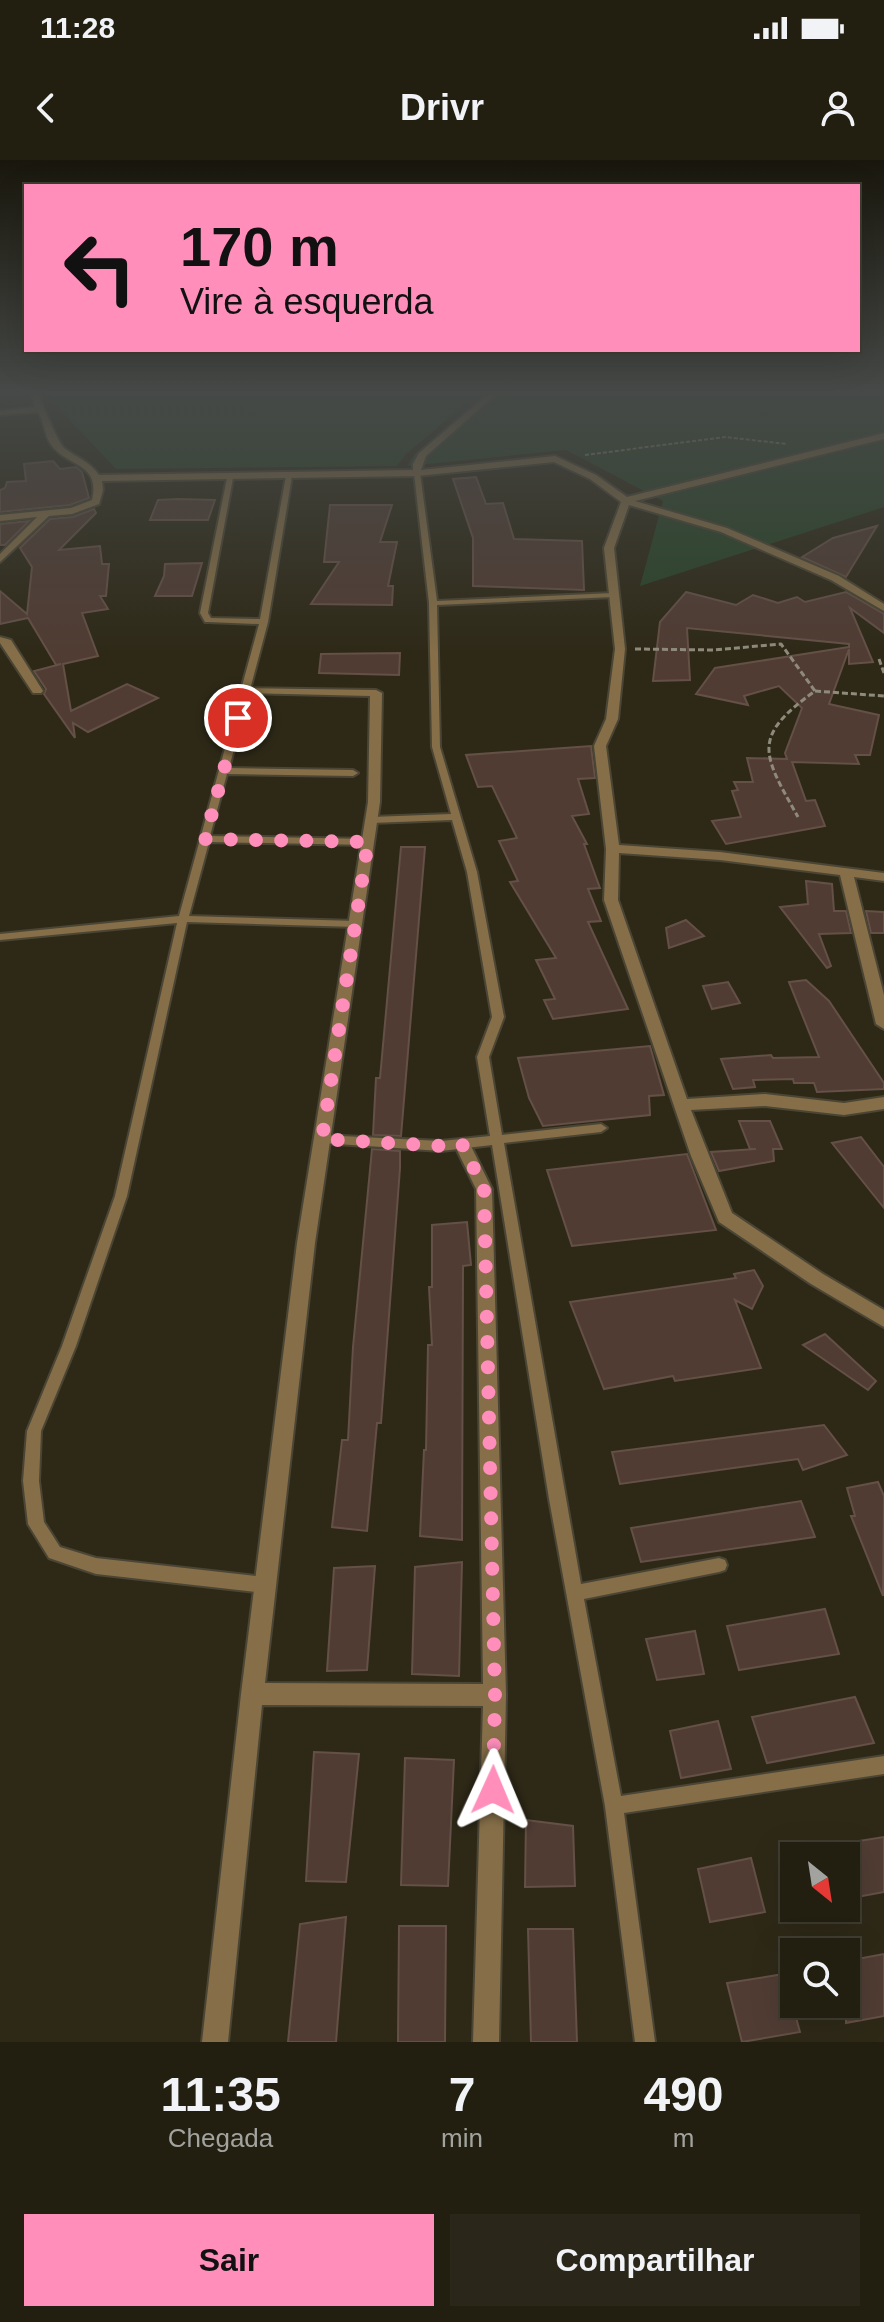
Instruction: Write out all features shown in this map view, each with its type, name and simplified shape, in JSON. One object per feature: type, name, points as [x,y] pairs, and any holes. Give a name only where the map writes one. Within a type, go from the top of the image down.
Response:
[{"type":"street","points":[[0,518],[91,506],[99,496],[95,478],[235,478]]},
{"type":"street","points":[[592,478],[626,501],[736,535],[835,578],[884,608]]},
{"type":"street","points":[[626,501],[721,478]]},
{"type":"street","points":[[626,501],[609,548],[620,649],[612,719],[600,746],[613,849],[611,900],[699,1156],[725,1217],[817,1279],[884,1319]]},
{"type":"street","points":[[0,559],[47,513]]},
{"type":"street","points":[[0,640],[7,642],[37,691]]},
{"type":"street","points":[[215,2042],[252,1694],[306,1243],[371,820],[376,693],[245,691]]},
{"type":"street","points":[[613,849],[720,856],[884,877]]},
{"type":"street","points":[[846,873],[884,1024]]},
{"type":"street","points":[[683,1105],[765,1100],[844,1109],[884,1103]]},
{"type":"street","points":[[462,1144],[484,1189],[495,1695],[486,2042]]},
{"type":"street","points":[[252,1694],[495,1695]]},
{"type":"lane","points":[[230,478],[204,613],[208,620],[258,622]]},
{"type":"lane","points":[[265,1585],[96,1566],[55,1553],[36,1524],[31,1481],[34,1431],[69,1346],[121,1196],[183,919],[245,691],[289,478]]},
{"type":"lane","points":[[418,478],[433,603],[436,747],[472,872],[498,1017],[483,1057],[614,1806],[645,2042]]},
{"type":"lane","points":[[433,603],[613,595]]},
{"type":"lane","points":[[223,771],[353,773]]},
{"type":"lane","points":[[371,820],[456,817]]},
{"type":"lane","points":[[205,839],[368,842]]},
{"type":"lane","points":[[0,937],[183,919],[356,924]]},
{"type":"lane","points":[[322,1139],[441,1146],[601,1128]]},
{"type":"lane","points":[[575,1593],[719,1565]]},
{"type":"lane","points":[[614,1806],[884,1765]]},
{"type":"path","points":[[620,649],[714,650],[781,644],[815,691]]},
{"type":"path","points":[[879,659],[884,673]]},
{"type":"path","points":[[798,817],[769,755],[775,724],[815,691],[884,696]]},
{"type":"green space","points":[[619,478],[884,478],[884,507],[640,586],[663,501]]},
{"type":"building","points":[[26,478],[84,478],[89,498],[70,505],[0,512],[0,490],[5,488],[7,482],[26,481]]},
{"type":"building","points":[[476,478],[486,504],[503,503],[514,539],[582,541],[584,590],[473,586],[473,538],[453,479]]},
{"type":"building","points":[[158,500],[215,500],[208,520],[150,520]]},
{"type":"building","points":[[330,505],[392,505],[380,542],[397,542],[388,586],[393,586],[392,605],[311,604],[339,562],[324,562]]},
{"type":"building","points":[[94,509],[96,513],[59,550],[100,546],[102,564],[109,564],[106,596],[100,596],[108,609],[82,613],[98,656],[63,664],[71,711],[127,684],[158,698],[88,732],[73,723],[75,738],[44,694],[46,689],[34,671],[61,664],[56,665],[28,618],[0,624],[0,591],[27,614],[32,567],[20,548],[50,519],[73,517]]},
{"type":"building","points":[[29,521],[5,545],[0,545],[0,524]]},
{"type":"building","points":[[877,526],[846,577],[802,557],[833,538]]},
{"type":"building","points":[[202,563],[192,596],[155,596],[164,576],[165,564]]},
{"type":"building","points":[[686,592],[736,605],[753,595],[778,603],[797,597],[805,602],[846,592],[884,614],[884,633],[850,608],[873,662],[849,664],[849,649],[829,704],[879,715],[870,755],[855,755],[859,764],[792,762],[806,801],[815,800],[825,826],[726,844],[712,821],[741,817],[732,791],[738,790],[734,782],[753,782],[747,758],[787,759],[785,753],[802,708],[779,686],[744,696],[748,705],[696,694],[715,668],[849,647],[849,644],[687,628],[690,680],[653,681],[660,622]]},
{"type":"building","points":[[400,653],[399,675],[319,673],[321,654]]},
{"type":"building","points":[[591,746],[595,778],[578,779],[589,814],[572,816],[587,844],[584,844],[600,888],[588,889],[601,921],[588,922],[628,1009],[553,1019],[544,1000],[555,999],[536,960],[556,958],[510,882],[518,881],[499,841],[517,838],[492,786],[478,787],[466,755]]},
{"type":"building","points":[[401,847],[425,847],[401,1136],[373,1135],[376,1078],[380,1078]]},
{"type":"building","points":[[806,881],[832,884],[834,911],[846,911],[851,933],[819,934],[831,966],[827,968],[780,907],[808,904]]},
{"type":"building","points":[[866,911],[884,912],[884,933],[871,933]]},
{"type":"building","points":[[686,920],[704,936],[669,948],[666,928]]},
{"type":"building","points":[[806,980],[829,1001],[884,1083],[884,1089],[817,1092],[814,1083],[794,1083],[793,1079],[753,1080],[755,1087],[733,1089],[721,1059],[771,1055],[773,1058],[819,1057],[789,982]]},
{"type":"building","points":[[728,982],[740,1003],[712,1009],[703,986]]},
{"type":"building","points":[[650,1046],[664,1095],[649,1096],[650,1115],[543,1126],[529,1098],[518,1058]]},
{"type":"building","points":[[739,1121],[770,1121],[782,1149],[773,1149],[774,1161],[719,1171],[711,1152],[756,1149],[750,1149]]},
{"type":"building","points":[[861,1137],[884,1167],[884,1208],[832,1143]]},
{"type":"building","points":[[372,1149],[400,1151],[400,1168],[381,1423],[377,1423],[367,1531],[332,1527],[342,1440],[348,1440],[353,1347]]},
{"type":"building","points":[[687,1154],[716,1230],[572,1246],[547,1170]]},
{"type":"building","points":[[467,1222],[471,1265],[463,1266],[462,1540],[420,1536],[428,1345],[432,1345],[429,1287],[432,1287],[432,1225]]},
{"type":"building","points":[[754,1270],[763,1286],[752,1309],[735,1300],[761,1368],[675,1381],[673,1376],[604,1389],[570,1302],[736,1278],[734,1274]]},
{"type":"building","points":[[825,1334],[876,1381],[868,1390],[803,1345]]},
{"type":"building","points":[[824,1425],[847,1455],[803,1470],[798,1459],[620,1484],[612,1452]]},
{"type":"building","points":[[878,1482],[884,1496],[883,1596],[851,1516],[855,1516],[847,1488]]},
{"type":"building","points":[[801,1501],[815,1537],[641,1562],[631,1528]]},
{"type":"building","points":[[462,1562],[459,1676],[412,1674],[415,1567]]},
{"type":"building","points":[[375,1566],[367,1670],[327,1671],[334,1568]]},
{"type":"building","points":[[825,1609],[839,1654],[739,1670],[727,1626]]},
{"type":"building","points":[[695,1631],[704,1674],[657,1680],[646,1639]]},
{"type":"building","points":[[855,1697],[874,1743],[767,1763],[752,1717]]},
{"type":"building","points":[[718,1721],[731,1769],[681,1778],[670,1731]]},
{"type":"building","points":[[314,1752],[359,1754],[346,1882],[306,1881]]},
{"type":"building","points":[[405,1758],[454,1760],[448,1886],[401,1885]]},
{"type":"building","points":[[526,1820],[573,1826],[575,1886],[525,1887]]},
{"type":"building","points":[[884,1837],[884,1892],[860,1896],[860,1842],[852,1842]]},
{"type":"building","points":[[751,1858],[765,1912],[710,1922],[698,1869]]},
{"type":"building","points":[[346,1917],[336,2042],[288,2042],[300,1924]]},
{"type":"building","points":[[399,1926],[446,1926],[445,2042],[398,2042]]},
{"type":"building","points":[[528,1929],[573,1929],[577,2042],[531,2042]]},
{"type":"building","points":[[884,1954],[884,2016],[846,2023],[846,2018],[860,2018],[860,1958]]},
{"type":"building","points":[[780,1975],[780,2018],[796,2018],[800,2032],[742,2042],[727,1983]]},
{"type":"route","points":[[238,718],[205,839],[368,842],[322,1139],[441,1146],[462,1144],[484,1189],[495,1695],[493,1790]]}]
